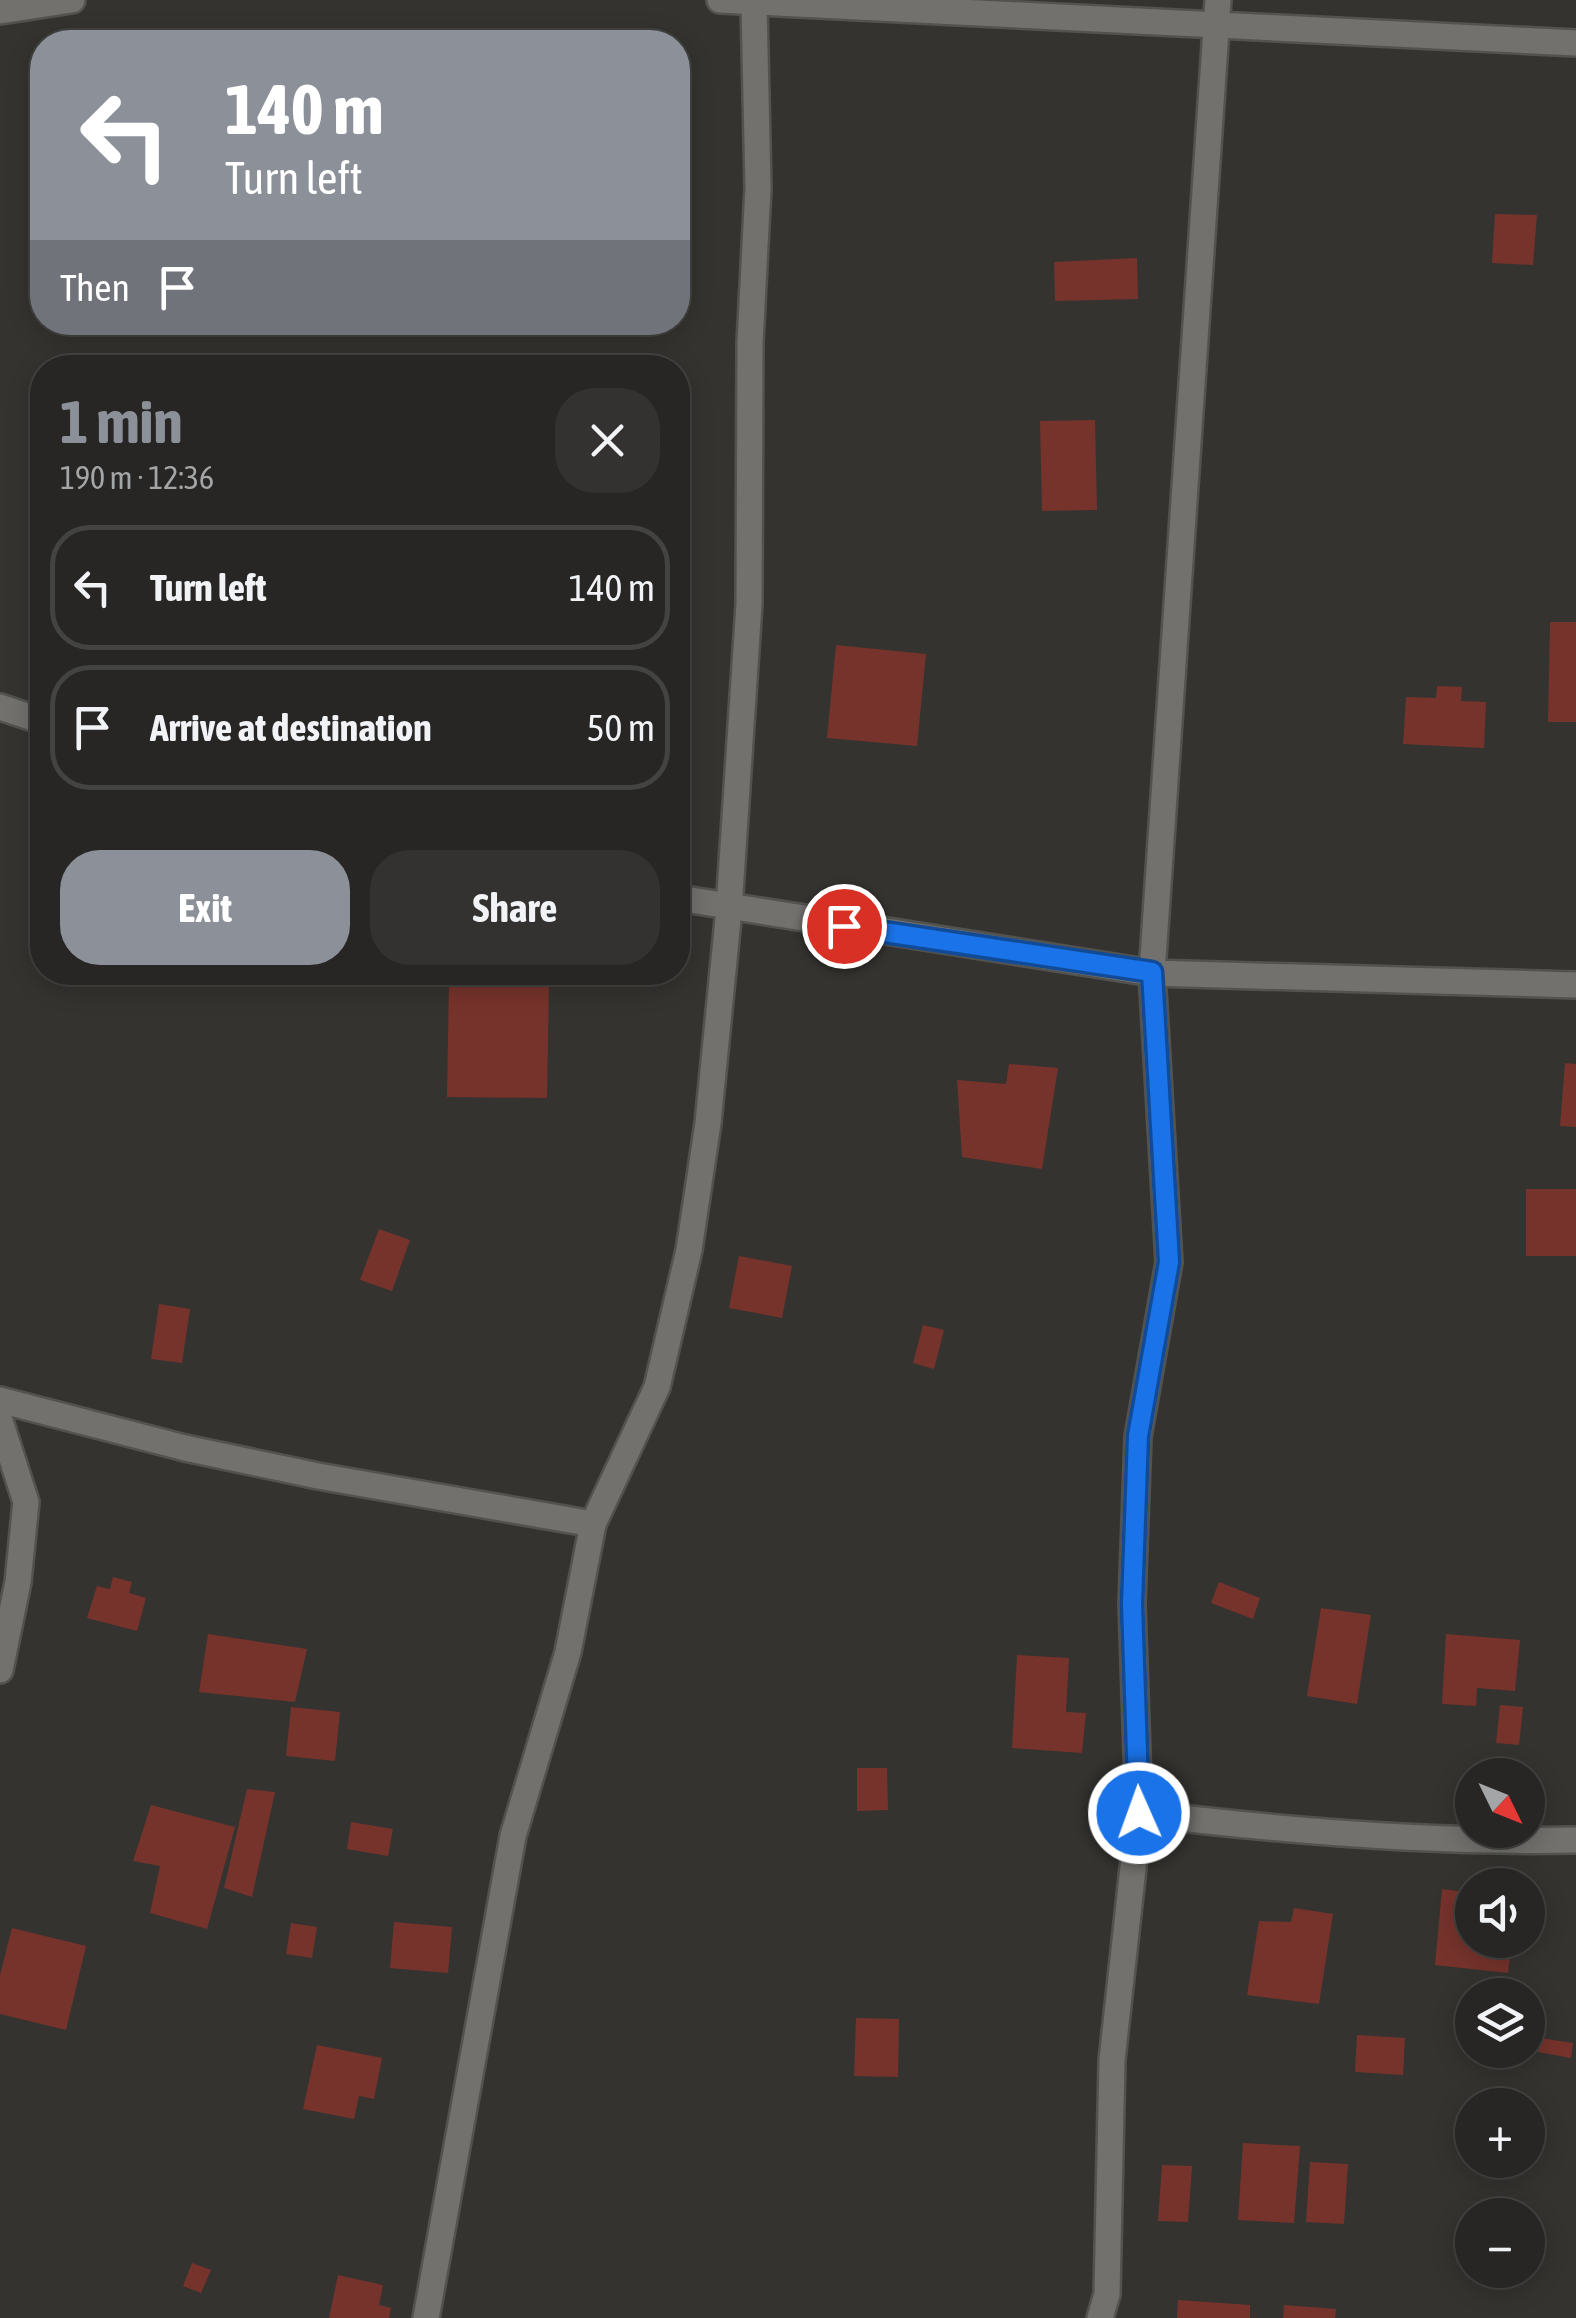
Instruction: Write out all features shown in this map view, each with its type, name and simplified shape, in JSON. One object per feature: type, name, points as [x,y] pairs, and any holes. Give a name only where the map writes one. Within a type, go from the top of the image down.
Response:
[{"type":"street","points":[[1,15],[72,0]]},
{"type":"street","points":[[720,0],[754,4],[1217,12],[1576,43]]},
{"type":"street","points":[[426,2318],[513,1836],[568,1652],[593,1524],[656,1387],[689,1250],[708,1123],[729,908],[749,604],[750,344],[758,188],[754,4]]},
{"type":"street","points":[[1100,2318],[1107,2294],[1112,2060],[1139,1813],[1132,1604],[1138,1436],[1169,1262],[1152,972],[1217,12]]},
{"type":"street","points":[[0,707],[30,718]]},
{"type":"street","points":[[690,900],[1152,972],[1576,984]]},
{"type":"street","points":[[0,1400],[184,1448],[318,1476],[593,1524]]},
{"type":"street","points":[[0,1421],[26,1502],[18,1582],[0,1670]]},
{"type":"street","points":[[1139,1813],[1280,1830],[1490,1842],[1576,1840]]},
{"type":"building","points":[[1495,214],[1537,215],[1533,265],[1492,263]]},
{"type":"building","points":[[1137,258],[1138,299],[1055,301],[1054,262]]},
{"type":"building","points":[[1095,420],[1097,510],[1042,511],[1040,421]]},
{"type":"building","points":[[1550,622],[1576,622],[1576,722],[1548,722]]},
{"type":"building","points":[[836,645],[926,654],[917,746],[827,738]]},
{"type":"building","points":[[1437,686],[1462,687],[1461,701],[1486,702],[1484,748],[1403,744],[1406,697],[1436,698]]},
{"type":"building","points":[[449,985],[549,985],[547,1098],[447,1097]]},
{"type":"building","points":[[1565,1063],[1576,1064],[1576,1127],[1560,1126]]},
{"type":"building","points":[[1009,1064],[1058,1068],[1042,1169],[962,1157],[957,1080],[1006,1084]]},
{"type":"building","points":[[1526,1189],[1576,1189],[1576,1256],[1526,1256]]},
{"type":"building","points":[[379,1229],[410,1240],[392,1291],[360,1280]]},
{"type":"building","points":[[739,1256],[792,1266],[782,1318],[729,1308]]},
{"type":"building","points":[[159,1304],[190,1309],[182,1363],[151,1359]]},
{"type":"building","points":[[923,1325],[944,1330],[934,1369],[913,1363]]},
{"type":"building","points":[[113,1577],[132,1582],[129,1593],[146,1598],[137,1631],[87,1618],[97,1586],[110,1589]]},
{"type":"building","points":[[1219,1582],[1260,1598],[1253,1619],[1211,1603]]},
{"type":"building","points":[[1321,1608],[1371,1615],[1357,1704],[1307,1696]]},
{"type":"building","points":[[208,1634],[307,1649],[295,1702],[199,1692]]},
{"type":"building","points":[[1446,1634],[1520,1640],[1515,1691],[1477,1688],[1476,1706],[1442,1704]]},
{"type":"building","points":[[1017,1655],[1069,1658],[1066,1712],[1086,1713],[1082,1753],[1012,1748]]},
{"type":"building","points":[[1500,1705],[1523,1707],[1519,1745],[1496,1743]]},
{"type":"building","points":[[291,1707],[340,1712],[335,1761],[286,1756]]},
{"type":"building","points":[[857,1768],[887,1768],[888,1810],[857,1811]]},
{"type":"building","points":[[247,1789],[275,1792],[252,1897],[224,1888]]},
{"type":"building","points":[[151,1805],[235,1827],[207,1929],[150,1913],[160,1866],[133,1861]]},
{"type":"building","points":[[351,1822],[393,1829],[388,1856],[347,1849]]},
{"type":"building","points":[[1442,1889],[1455,1891],[1455,1958],[1510,1958],[1508,1973],[1435,1965]]},
{"type":"building","points":[[1294,1908],[1333,1914],[1319,2004],[1247,1995],[1259,1921],[1291,1922]]},
{"type":"building","points":[[394,1922],[452,1927],[448,1973],[390,1968]]},
{"type":"building","points":[[291,1923],[317,1927],[312,1958],[286,1954]]},
{"type":"building","points":[[12,1928],[86,1946],[66,2030],[0,2014],[0,1975]]},
{"type":"building","points":[[856,2018],[899,2019],[898,2077],[854,2076]]},
{"type":"building","points":[[1357,2035],[1405,2038],[1403,2075],[1355,2072]]},
{"type":"building","points":[[1545,2039],[1573,2043],[1571,2058],[1545,2053]]},
{"type":"building","points":[[317,2045],[382,2058],[374,2099],[359,2096],[354,2119],[303,2109]]},
{"type":"building","points":[[1243,2143],[1300,2146],[1294,2223],[1238,2220]]},
{"type":"building","points":[[1310,2162],[1348,2164],[1344,2224],[1306,2222]]},
{"type":"building","points":[[1162,2165],[1192,2166],[1188,2222],[1158,2221]]},
{"type":"building","points":[[192,2263],[211,2270],[201,2293],[183,2286]]},
{"type":"building","points":[[338,2275],[383,2285],[379,2305],[391,2308],[389,2318],[329,2318]]},
{"type":"building","points":[[1178,2300],[1250,2305],[1250,2318],[1177,2318]]},
{"type":"building","points":[[1284,2305],[1336,2309],[1335,2318],[1283,2318]]},
{"type":"route","points":[[844,926],[1152,972],[1169,1262],[1138,1436],[1132,1604],[1139,1813]]}]
